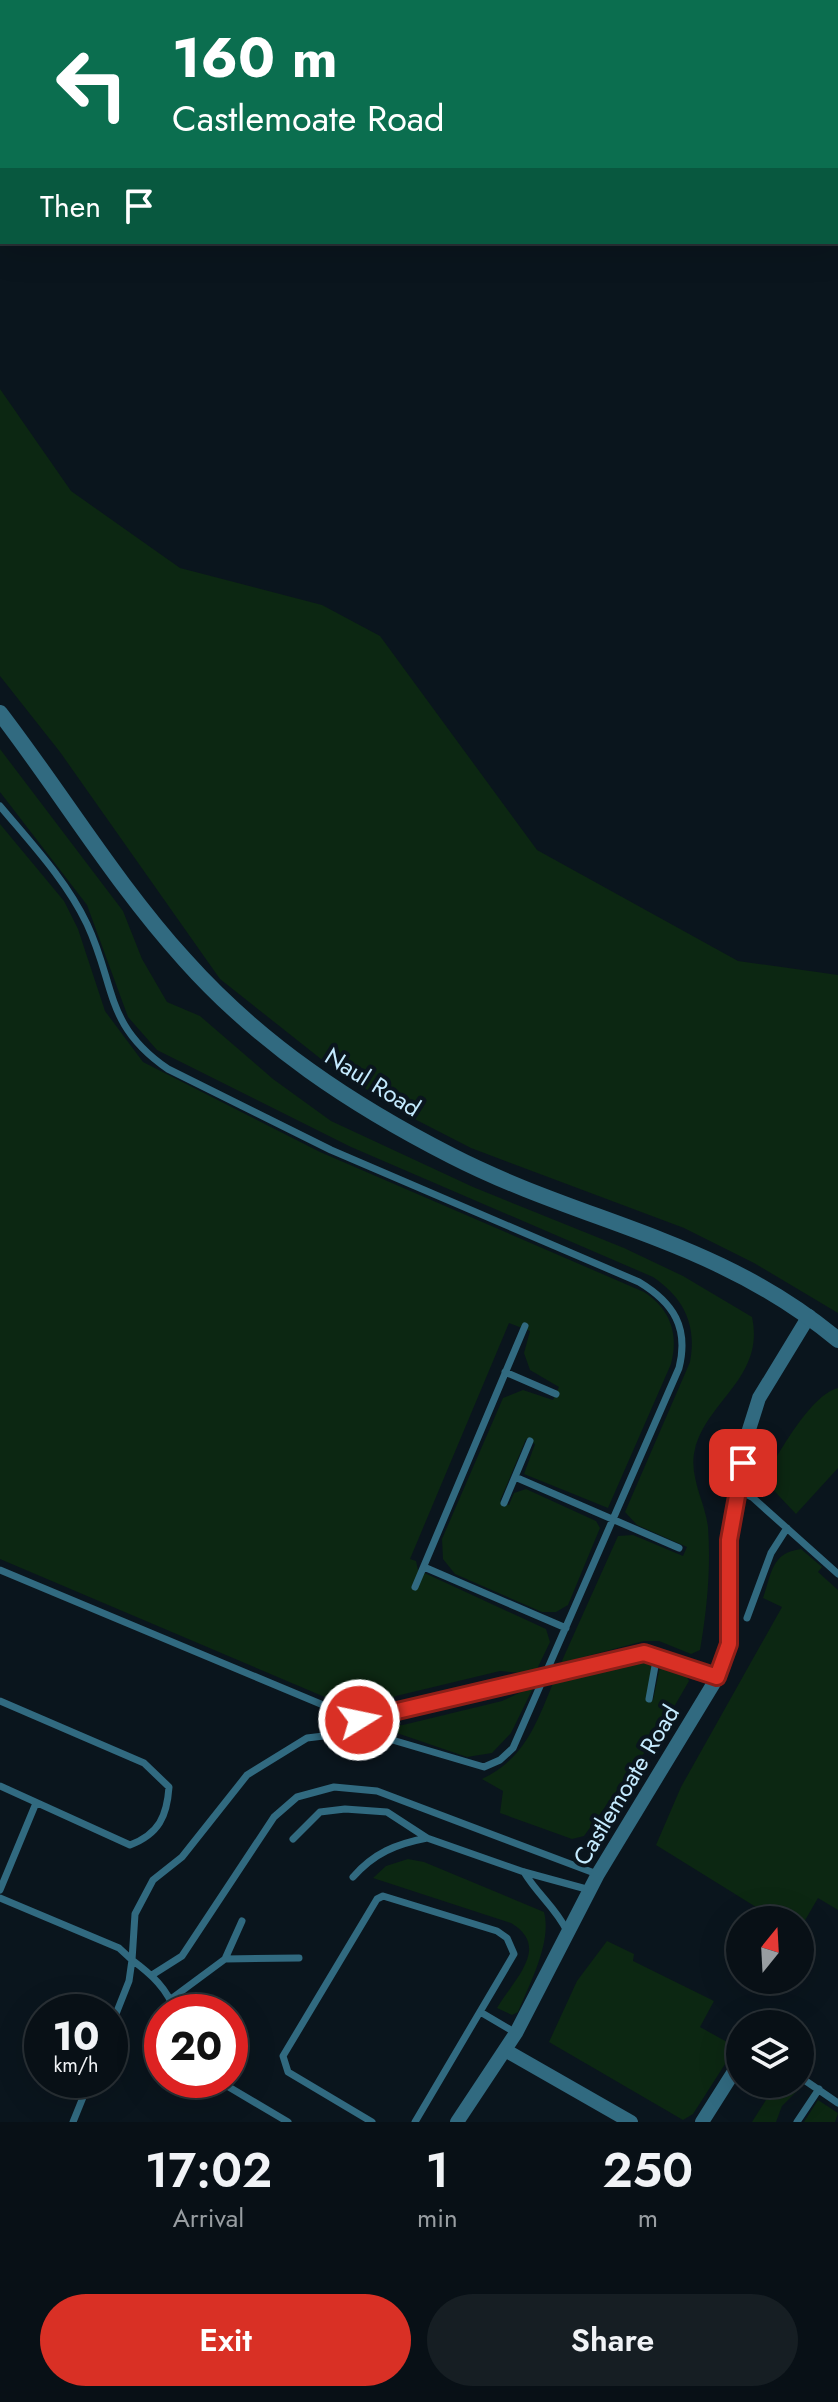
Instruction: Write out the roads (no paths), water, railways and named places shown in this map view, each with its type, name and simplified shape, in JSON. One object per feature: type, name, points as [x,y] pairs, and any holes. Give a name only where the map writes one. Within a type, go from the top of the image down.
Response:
[{"type":"street","name":"Naul Road","points":[[0,713],[183,959],[267,1039],[320,1079],[382,1119],[455,1158],[696,1252],[746,1276],[809,1316],[838,1340]]},
{"type":"street","name":"Castlemoate Road","points":[[457,2122],[516,2033],[598,1874],[717,1677],[729,1644],[729,1540],[759,1398],[809,1316]]},
{"type":"street","points":[[505,2050],[631,2122]]},
{"type":"street","points":[[702,2122],[726,2084]]},
{"type":"lane","points":[[0,806],[74,900],[88,925],[116,1011],[127,1033],[145,1053],[168,1069],[331,1150],[639,1282],[673,1308],[684,1349],[679,1368],[513,1748],[500,1760],[484,1767],[389,1739],[348,1733],[307,1738],[269,1760],[247,1775],[182,1857],[153,1880],[135,1914],[132,1960],[124,1994]]},
{"type":"lane","points":[[415,1587],[525,1326]]},
{"type":"lane","points":[[505,1372],[556,1394]]},
{"type":"lane","points":[[504,1503],[530,1441]]},
{"type":"lane","points":[[515,1477],[679,1548]]},
{"type":"lane","points":[[738,1490],[752,1497],[838,1574]]},
{"type":"lane","points":[[747,1618],[771,1553],[787,1528]]},
{"type":"lane","points":[[424,1567],[566,1628]]},
{"type":"lane","points":[[0,1570],[359,1720],[644,1653],[717,1677]]},
{"type":"lane","points":[[649,1699],[657,1655]]},
{"type":"lane","points":[[0,1701],[144,1763],[169,1787],[167,1814],[149,1838],[130,1845],[0,1786]]},
{"type":"lane","points":[[152,1975],[182,1956],[274,1817],[297,1797],[334,1787],[377,1791],[598,1874]]},
{"type":"lane","points":[[0,1890],[36,1803]]},
{"type":"lane","points":[[293,1839],[320,1812],[345,1809],[387,1812],[427,1838],[524,1872],[590,1890]]},
{"type":"lane","points":[[353,1877],[369,1859],[389,1848],[427,1838]]},
{"type":"lane","points":[[524,1872],[537,1894],[557,1911],[567,1931]]},
{"type":"lane","points":[[372,2122],[288,2072],[283,2056],[377,1899],[389,1897],[497,1931],[513,1945],[512,1963],[415,2122]]},
{"type":"lane","points":[[0,1898],[119,1948],[152,1975],[167,1994]]},
{"type":"lane","points":[[178,1994],[225,1959],[242,1921]]},
{"type":"lane","points":[[225,1959],[299,1958]]},
{"type":"lane","points":[[482,2013],[516,2033]]},
{"type":"lane","points":[[814,2086],[838,2103]]},
{"type":"lane","points":[[797,2122],[819,2089]]},
{"type":"lane","points":[[73,2122],[83,2098]]},
{"type":"lane","points":[[247,2098],[288,2122]]}]
